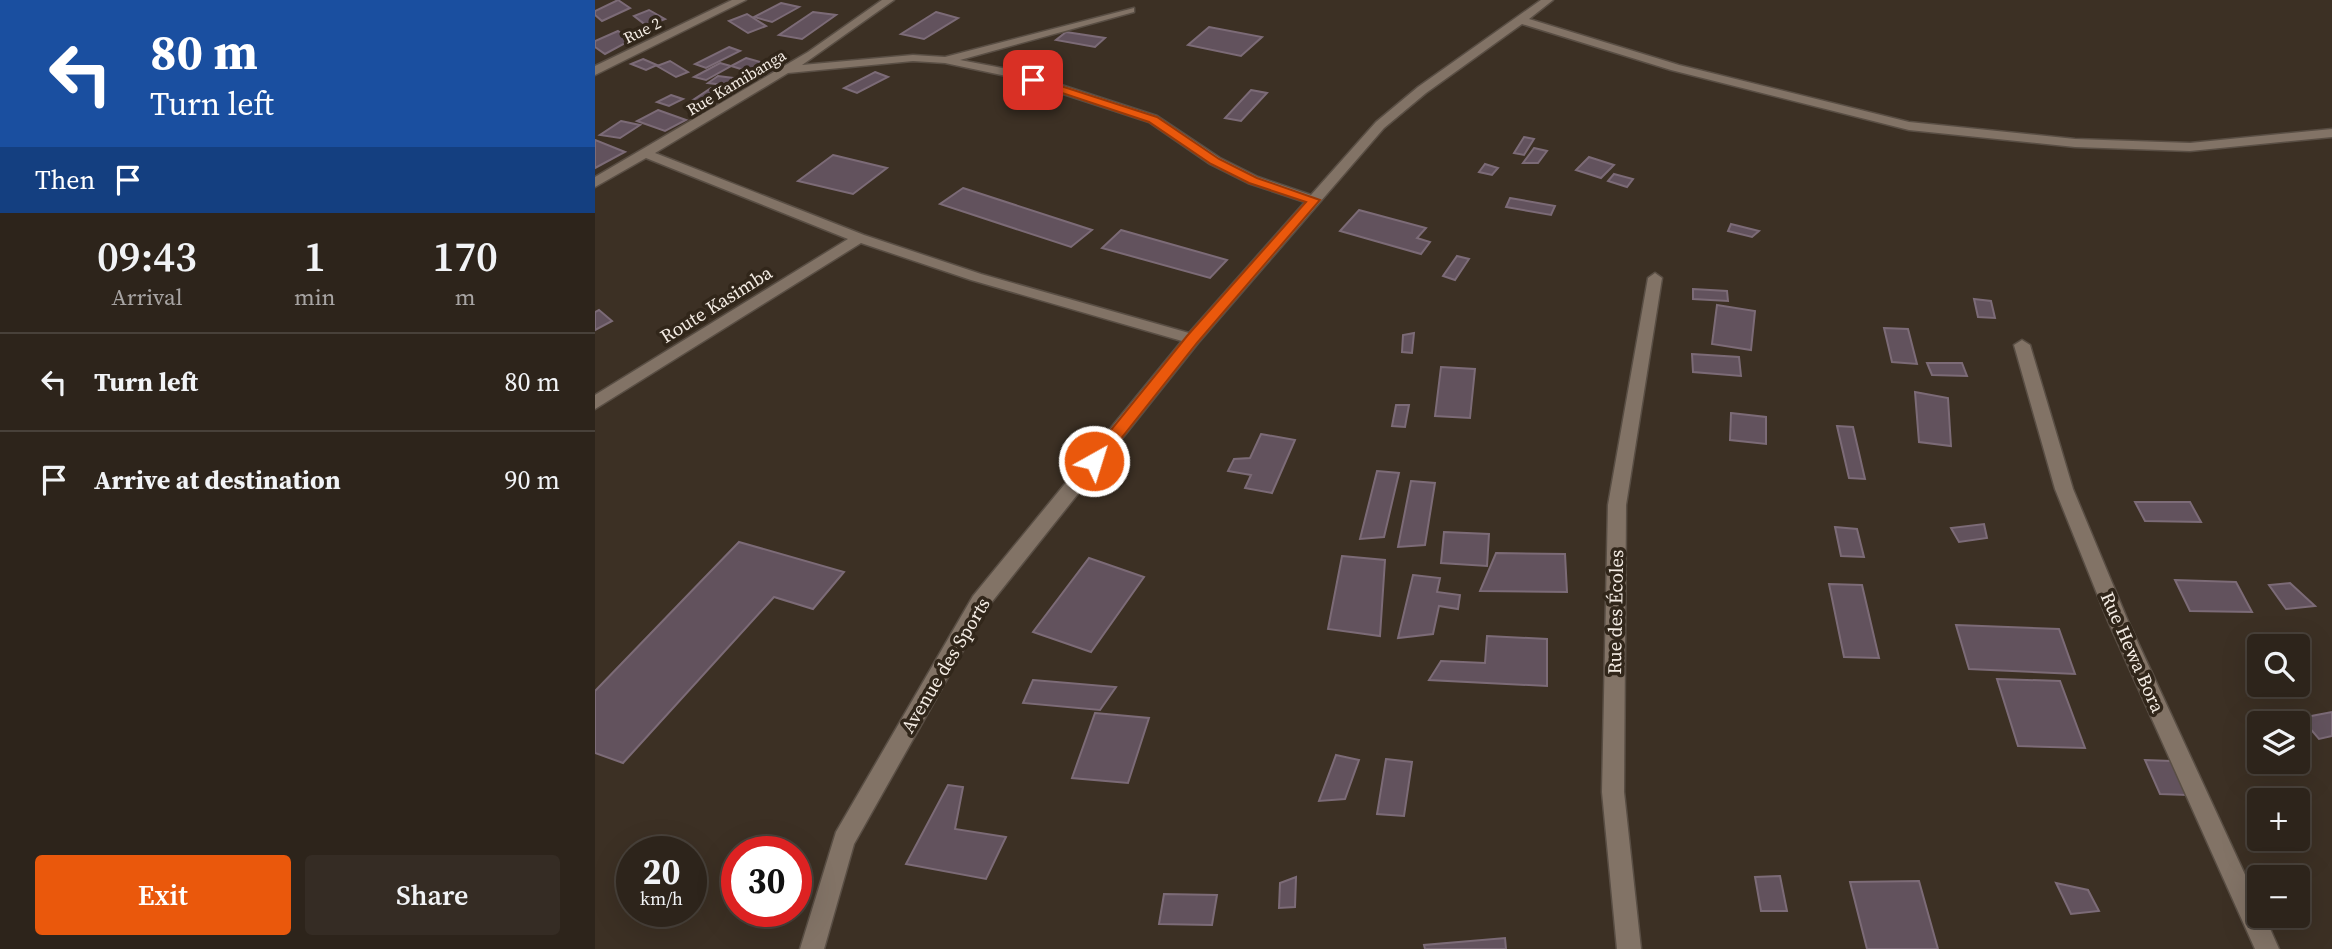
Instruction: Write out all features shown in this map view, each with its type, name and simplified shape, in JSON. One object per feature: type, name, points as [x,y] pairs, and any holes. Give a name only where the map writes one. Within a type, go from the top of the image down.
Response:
[{"type":"street","name":"Rue 2","points":[[595,71],[741,0]]},
{"type":"street","name":"Rue Kamibanga","points":[[595,183],[786,71],[889,0]]},
{"type":"street","name":"Avenue des Sports","points":[[812,949],[844,840],[980,603],[1192,339],[1380,125],[1422,90],[1548,0]]},
{"type":"street","points":[[945,60],[1130,10]]},
{"type":"street","points":[[1519,19],[1675,68],[1909,126],[2075,143],[2190,147],[2332,133]]},
{"type":"street","points":[[786,71],[913,58],[945,60],[1014,74],[1153,119],[1215,162],[1253,180],[1314,200]]},
{"type":"street","points":[[647,154],[859,239],[977,277],[1192,339]]},
{"type":"street","name":"Route Kasimba","points":[[595,403],[859,239]]},
{"type":"street","name":"Rue des Écoles","points":[[1629,949],[1613,792],[1617,505],[1655,278]]},
{"type":"street","name":"Rue Hewa Bora","points":[[2022,345],[2064,489],[2118,621],[2267,949]]},
{"type":"building","points":[[618,0],[630,8],[602,21],[595,15],[595,11]]},
{"type":"building","points":[[781,3],[799,7],[772,22],[754,17]]},
{"type":"building","points":[[649,10],[665,19],[647,26],[634,16]]},
{"type":"building","points":[[813,12],[836,15],[802,39],[779,35]]},
{"type":"building","points":[[936,12],[958,18],[924,39],[901,34]]},
{"type":"building","points":[[747,14],[766,26],[748,33],[729,21]]},
{"type":"building","points":[[1209,27],[1262,37],[1241,56],[1188,45]]},
{"type":"building","points":[[618,31],[631,40],[605,54],[595,47],[595,41]]},
{"type":"building","points":[[1066,32],[1105,38],[1095,47],[1056,40]]},
{"type":"building","points":[[729,47],[740,51],[706,68],[695,64]]},
{"type":"building","points":[[746,58],[782,68],[767,77],[731,66]]},
{"type":"building","points":[[643,59],[657,65],[646,70],[631,64]]},
{"type":"building","points":[[670,61],[688,72],[676,77],[657,66]]},
{"type":"building","points":[[720,63],[731,66],[706,80],[694,77]]},
{"type":"building","points":[[875,72],[888,77],[857,93],[844,88]]},
{"type":"building","points":[[718,76],[757,81],[748,88],[708,83]]},
{"type":"building","points":[[711,88],[731,92],[711,106],[690,102]]},
{"type":"building","points":[[1251,90],[1267,93],[1241,121],[1225,118]]},
{"type":"building","points":[[671,95],[683,99],[669,106],[657,102]]},
{"type":"building","points":[[658,110],[686,120],[665,131],[637,121]]},
{"type":"building","points":[[621,121],[640,125],[620,138],[600,135]]},
{"type":"building","points":[[1524,137],[1534,139],[1524,155],[1514,153]]},
{"type":"building","points":[[595,140],[625,152],[595,168]]},
{"type":"building","points":[[1534,148],[1547,151],[1538,163],[1523,163]]},
{"type":"building","points":[[833,155],[887,168],[853,194],[798,181]]},
{"type":"building","points":[[1589,157],[1614,165],[1601,178],[1576,170]]},
{"type":"building","points":[[1485,164],[1498,168],[1492,175],[1479,172]]},
{"type":"building","points":[[1614,174],[1633,179],[1627,187],[1608,181]]},
{"type":"building","points":[[963,188],[1092,230],[1071,247],[940,204]]},
{"type":"building","points":[[1510,198],[1555,206],[1551,215],[1506,207]]},
{"type":"building","points":[[1359,210],[1426,228],[1417,238],[1430,242],[1421,254],[1340,231]]},
{"type":"building","points":[[1731,224],[1759,231],[1752,237],[1728,231]]},
{"type":"building","points":[[1121,230],[1227,260],[1210,278],[1102,248]]},
{"type":"building","points":[[1457,256],[1469,259],[1455,280],[1443,276]]},
{"type":"building","points":[[1693,289],[1727,291],[1728,301],[1693,299]]},
{"type":"building","points":[[1974,299],[1991,301],[1995,318],[1978,317]]},
{"type":"building","points":[[1717,305],[1755,311],[1751,350],[1712,344]]},
{"type":"building","points":[[599,310],[612,321],[595,330],[595,312]]},
{"type":"building","points":[[1884,328],[1908,329],[1917,364],[1892,362]]},
{"type":"building","points":[[1414,333],[1412,353],[1402,352],[1403,335]]},
{"type":"building","points":[[1692,354],[1739,357],[1741,376],[1693,372]]},
{"type":"building","points":[[1927,363],[1962,363],[1967,376],[1932,375]]},
{"type":"building","points":[[1441,367],[1475,369],[1470,418],[1435,416]]},
{"type":"building","points":[[1915,392],[1948,398],[1951,446],[1919,442]]},
{"type":"building","points":[[1396,405],[1409,405],[1405,427],[1392,426]]},
{"type":"building","points":[[1731,413],[1766,417],[1766,444],[1730,440]]},
{"type":"building","points":[[1837,426],[1853,427],[1865,479],[1849,478]]},
{"type":"building","points":[[1261,434],[1295,440],[1272,493],[1245,488],[1251,475],[1228,471],[1234,459],[1250,458]]},
{"type":"building","points":[[1377,471],[1399,473],[1384,537],[1360,539]]},
{"type":"building","points":[[1411,481],[1435,483],[1425,545],[1398,547]]},
{"type":"building","points":[[2135,502],[2190,502],[2201,522],[2145,521]]},
{"type":"building","points":[[1984,524],[1987,538],[1959,542],[1951,528]]},
{"type":"building","points":[[1835,527],[1857,529],[1864,557],[1841,556]]},
{"type":"building","points":[[1444,532],[1489,534],[1487,566],[1441,563]]},
{"type":"building","points":[[739,542],[844,572],[813,609],[774,597],[623,763],[595,753],[595,691]]},
{"type":"building","points":[[1496,553],[1565,554],[1567,592],[1480,591]]},
{"type":"building","points":[[1342,556],[1385,560],[1380,636],[1328,629]]},
{"type":"building","points":[[1089,558],[1144,577],[1091,652],[1033,632]]},
{"type":"building","points":[[1413,575],[1440,578],[1437,592],[1460,595],[1458,609],[1439,606],[1433,634],[1398,638]]},
{"type":"building","points":[[2175,580],[2236,582],[2252,612],[2190,611]]},
{"type":"building","points":[[2290,583],[2315,606],[2286,609],[2269,585]]},
{"type":"building","points":[[1829,584],[1862,585],[1879,658],[1844,657]]},
{"type":"building","points":[[1956,625],[2059,629],[2075,674],[1969,669]]},
{"type":"building","points":[[1487,636],[1547,639],[1547,686],[1429,680],[1441,661],[1485,663]]},
{"type":"building","points":[[1997,679],[2060,681],[2085,748],[2018,746]]},
{"type":"building","points":[[1033,680],[1116,687],[1100,710],[1023,703]]},
{"type":"building","points":[[2332,712],[2332,736],[2319,739],[2310,728],[2310,716]]},
{"type":"building","points":[[1095,713],[1149,718],[1128,783],[1072,778]]},
{"type":"building","points":[[1336,755],[1359,760],[1345,799],[1319,801]]},
{"type":"building","points":[[1386,759],[1412,762],[1404,816],[1377,814]]},
{"type":"building","points":[[2145,760],[2171,761],[2187,795],[2160,794]]},
{"type":"building","points":[[948,785],[963,787],[955,829],[1006,837],[986,879],[906,864]]},
{"type":"building","points":[[1780,876],[1787,911],[1761,911],[1755,877]]},
{"type":"building","points":[[1296,877],[1295,907],[1279,908],[1280,883]]},
{"type":"building","points":[[1919,881],[1938,949],[1867,949],[1850,882]]},
{"type":"building","points":[[2056,883],[2088,890],[2099,911],[2071,914]]},
{"type":"building","points":[[1164,894],[1217,895],[1212,925],[1159,924]]},
{"type":"building","points":[[1505,938],[1506,949],[1425,949],[1424,945]]},
{"type":"route","points":[[1033,80],[1103,105],[1153,119],[1215,162],[1253,180],[1314,200],[1192,339],[1094,461]]}]
